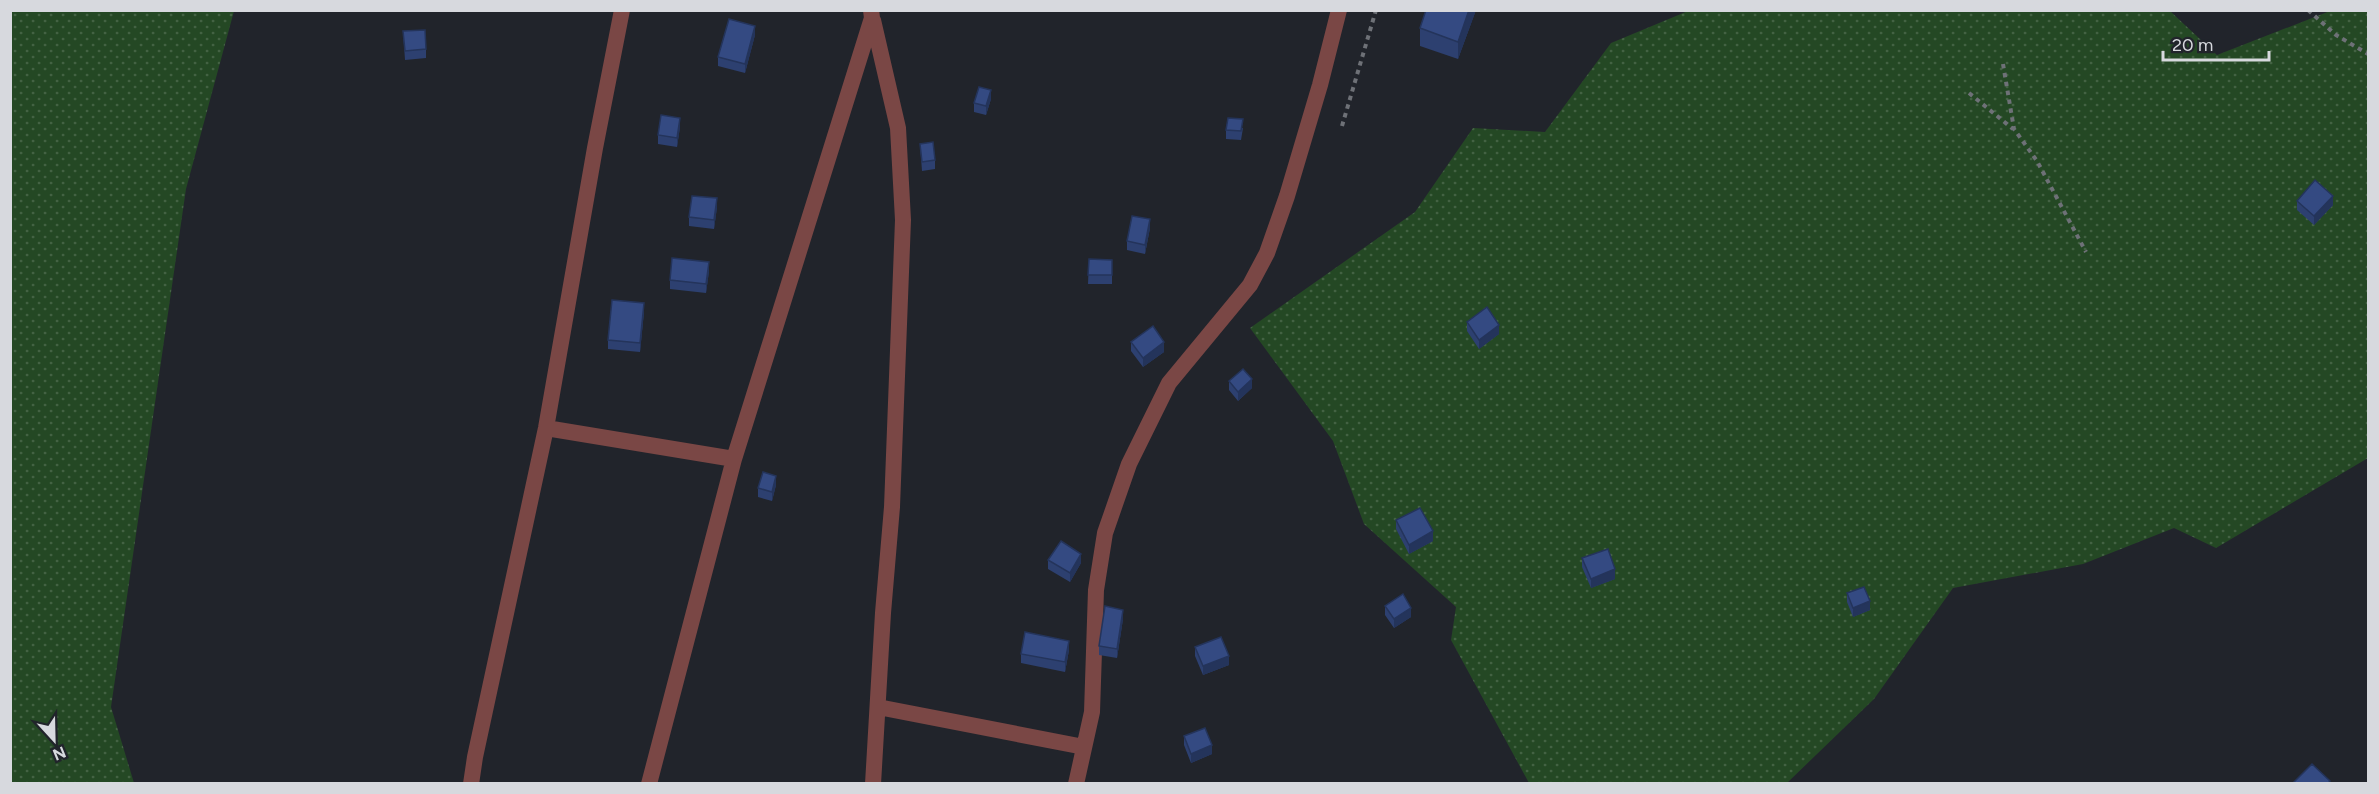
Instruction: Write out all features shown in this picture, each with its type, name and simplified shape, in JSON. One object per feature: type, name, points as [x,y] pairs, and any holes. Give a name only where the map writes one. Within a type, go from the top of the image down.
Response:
[{"type":"street","points":[[471,783],[546,428],[595,148],[622,10]]},
{"type":"street","points":[[1076,783],[1092,712],[1096,590],[1105,533],[1129,464],[1168,383],[1250,285],[1267,253],[1287,196],[1320,85],[1339,10]]},
{"type":"street","points":[[649,783],[734,459],[873,13]]},
{"type":"street","points":[[873,13],[897,128],[903,220],[892,507],[873,783]]},
{"type":"street","points":[[546,428],[734,459]]},
{"type":"street","points":[[878,707],[1084,747]]},
{"type":"path","points":[[1342,126],[1376,10]]},
{"type":"path","points":[[2308,10],[2336,35],[2368,54]]},
{"type":"path","points":[[2003,64],[2014,129]]},
{"type":"path","points":[[1969,93],[2014,129],[2037,161],[2086,252]]},
{"type":"green space","points":[[10,11],[234,11],[186,189],[111,707],[134,783],[11,783]]},
{"type":"green space","points":[[1688,11],[2170,11],[2217,55],[2330,11],[2368,11],[2368,458],[2216,548],[2174,528],[2083,564],[1953,588],[1874,699],[1787,783],[1529,783],[1451,640],[1456,607],[1364,524],[1333,441],[1250,328],[1415,212],[1473,128],[1545,132],[1611,43]]},
{"type":"building","points":[[1426,10],[1469,10],[1458,42],[1420,28]]},
{"type":"building","points":[[729,19],[755,26],[745,64],[718,57]]},
{"type":"building","points":[[425,30],[426,49],[405,51],[403,31]]},
{"type":"building","points":[[979,87],[991,90],[986,106],[974,103]]},
{"type":"building","points":[[661,115],[680,118],[677,138],[658,135]]},
{"type":"building","points":[[1228,118],[1243,119],[1241,131],[1226,130]]},
{"type":"building","points":[[933,142],[935,160],[922,162],[920,144]]},
{"type":"building","points":[[2315,180],[2333,196],[2314,216],[2297,201]]},
{"type":"building","points":[[692,196],[717,198],[714,220],[689,217]]},
{"type":"building","points":[[1132,216],[1150,219],[1145,245],[1127,241]]},
{"type":"building","points":[[672,258],[709,262],[706,284],[670,280]]},
{"type":"building","points":[[1089,259],[1112,260],[1112,275],[1088,275]]},
{"type":"building","points":[[612,300],[644,303],[640,343],[608,340]]},
{"type":"building","points":[[1487,307],[1499,325],[1479,340],[1467,322]]},
{"type":"building","points":[[1153,326],[1164,342],[1143,358],[1131,342]]},
{"type":"building","points":[[1243,369],[1252,379],[1238,392],[1229,381]]},
{"type":"building","points":[[763,472],[776,476],[772,492],[758,488]]},
{"type":"building","points":[[1420,508],[1433,531],[1409,545],[1396,520]]},
{"type":"building","points":[[1061,541],[1081,554],[1070,573],[1048,560]]},
{"type":"building","points":[[1608,549],[1615,569],[1591,579],[1582,558]]},
{"type":"building","points":[[1864,587],[1870,601],[1853,608],[1847,593]]},
{"type":"building","points":[[1403,594],[1411,608],[1394,619],[1385,606]]},
{"type":"building","points":[[1105,606],[1123,610],[1117,649],[1099,646]]},
{"type":"building","points":[[1025,632],[1069,641],[1065,662],[1021,654]]},
{"type":"building","points":[[1221,637],[1229,656],[1203,666],[1195,647]]},
{"type":"building","points":[[1205,728],[1212,745],[1191,754],[1184,736]]},
{"type":"building","points":[[2312,764],[2330,781],[2328,783],[2295,783],[2294,782]]}]
